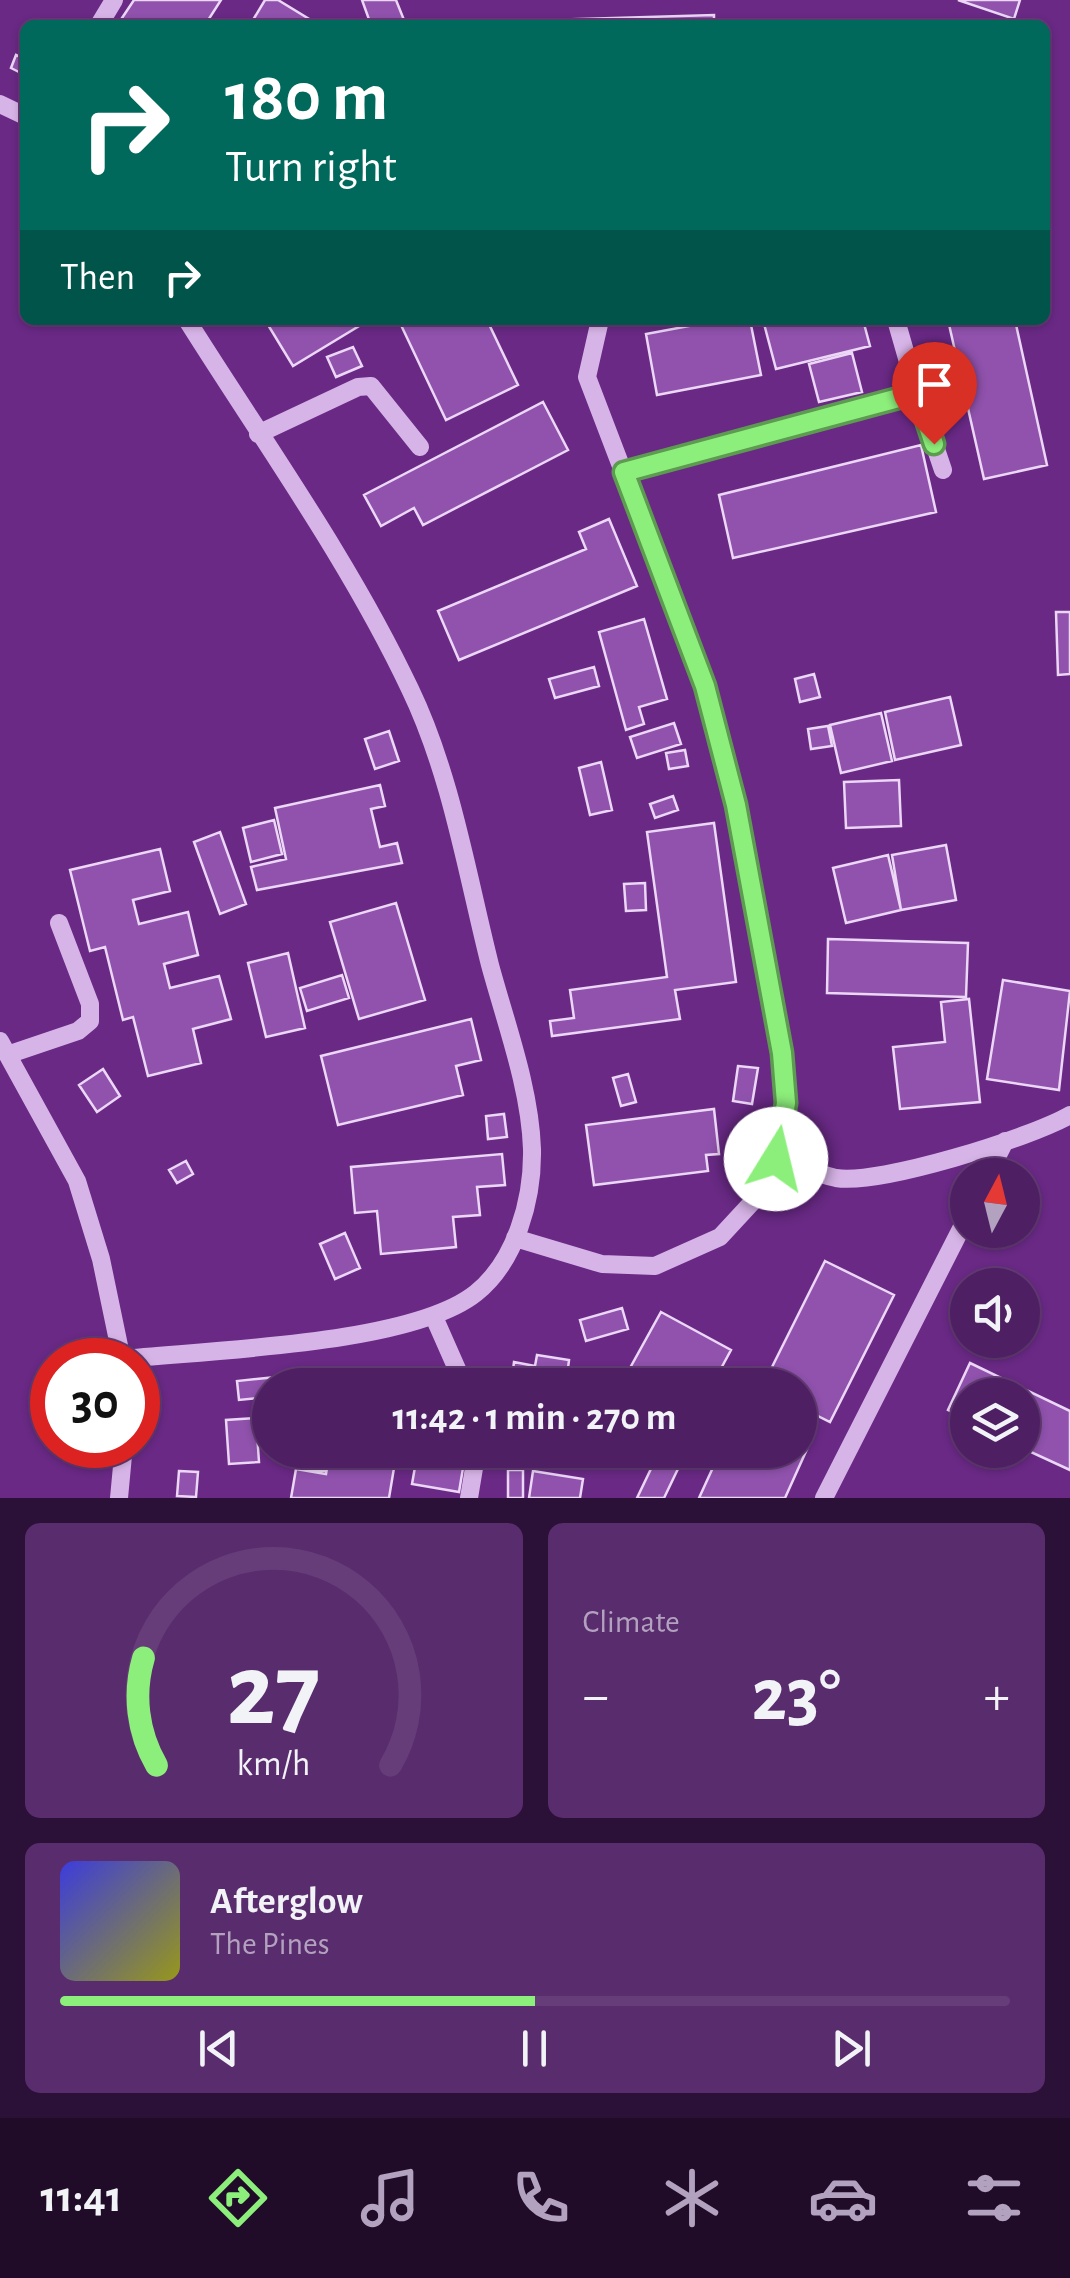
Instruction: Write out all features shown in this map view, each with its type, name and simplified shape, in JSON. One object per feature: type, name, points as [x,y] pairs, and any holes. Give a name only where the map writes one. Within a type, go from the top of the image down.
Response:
[{"type":"street","points":[[160,1356],[379,1331],[434,1317],[476,1293],[500,1266],[529,1198],[532,1148],[522,1090],[438,763],[412,692],[377,624],[190,325]]},
{"type":"street","points":[[515,1238],[602,1264],[654,1266],[720,1237],[758,1197],[776,1159],[786,1103],[782,1053],[736,805],[705,686],[587,377],[599,325]]},
{"type":"street","points":[[897,325],[943,470]]},
{"type":"street","points":[[258,434],[358,387],[371,386],[420,447]]},
{"type":"street","points":[[624,472],[917,393]]},
{"type":"street","points":[[59,923],[90,1004],[90,1020],[78,1031],[5,1047],[77,1181],[102,1258],[118,1338]]},
{"type":"street","points":[[776,1159],[840,1178],[925,1165],[1044,1130],[1070,1115]]},
{"type":"street","points":[[997,1158],[1005,1142]]},
{"type":"street","points":[[824,1498],[951,1248]]},
{"type":"street","points":[[434,1317],[456,1368]]},
{"type":"street","points":[[119,1498],[122,1468]]},
{"type":"street","points":[[468,1498],[474,1468]]},
{"type":"building","points":[[134,0],[221,0],[208,20],[122,18]]},
{"type":"building","points":[[265,0],[278,0],[311,20],[253,20]]},
{"type":"building","points":[[362,0],[396,0],[404,20],[369,20]]},
{"type":"building","points":[[958,0],[1020,0],[1014,19]]},
{"type":"building","points":[[714,15],[714,20],[546,20]]},
{"type":"building","points":[[16,55],[20,57],[20,72],[11,68]]},
{"type":"building","points":[[268,325],[361,325],[293,366]]},
{"type":"building","points":[[401,325],[489,325],[518,385],[446,420]]},
{"type":"building","points":[[694,325],[751,325],[761,375],[657,395],[646,334]]},
{"type":"building","points":[[764,325],[864,325],[870,346],[776,369]]},
{"type":"building","points":[[949,325],[1016,325],[1047,465],[984,479]]},
{"type":"building","points":[[353,347],[362,366],[336,377],[327,357]]},
{"type":"building","points":[[852,353],[862,392],[819,402],[809,364]]},
{"type":"building","points":[[543,402],[568,450],[423,525],[414,508],[381,526],[364,495]]},
{"type":"building","points":[[921,445],[936,512],[733,558],[719,495]]},
{"type":"building","points":[[609,519],[637,586],[459,660],[438,611],[586,549],[579,532]]},
{"type":"building","points":[[1056,612],[1070,612],[1070,674],[1058,675]]},
{"type":"building","points":[[644,619],[667,699],[639,707],[644,724],[626,730],[599,632]]},
{"type":"building","points":[[594,667],[599,686],[555,698],[549,679]]},
{"type":"building","points":[[814,674],[820,697],[800,702],[795,679]]},
{"type":"building","points":[[950,697],[961,745],[895,760],[885,712]]},
{"type":"building","points":[[881,713],[892,761],[841,773],[830,725]]},
{"type":"building","points":[[674,723],[681,744],[637,758],[630,737]]},
{"type":"building","points":[[828,726],[832,746],[811,749],[808,729]]},
{"type":"building","points":[[389,731],[399,761],[375,769],[365,739]]},
{"type":"building","points":[[685,750],[688,766],[669,769],[666,753]]},
{"type":"building","points":[[601,762],[612,810],[590,815],[579,768]]},
{"type":"building","points":[[899,780],[901,826],[846,828],[844,782]]},
{"type":"building","points":[[380,785],[385,806],[371,809],[380,847],[397,843],[402,863],[257,890],[251,867],[286,859],[275,808]]},
{"type":"building","points":[[673,796],[678,810],[655,818],[650,804]]},
{"type":"building","points":[[274,820],[282,854],[251,862],[243,828]]},
{"type":"building","points":[[714,823],[736,982],[675,990],[680,1019],[552,1036],[550,1021],[574,1018],[570,990],[667,977],[647,832]]},
{"type":"building","points":[[220,832],[246,904],[220,914],[194,842]]},
{"type":"building","points":[[946,845],[956,900],[901,910],[892,855]]},
{"type":"building","points":[[160,849],[170,891],[133,900],[139,924],[188,912],[198,955],[164,964],[170,988],[219,976],[231,1019],[193,1029],[201,1063],[148,1076],[133,1017],[123,1020],[105,947],[90,951],[70,870]]},
{"type":"building","points":[[888,855],[901,910],[846,923],[833,868]]},
{"type":"building","points":[[645,883],[646,910],[626,911],[624,884]]},
{"type":"building","points":[[396,903],[425,1000],[359,1019],[330,922]]},
{"type":"building","points":[[828,939],[968,943],[966,997],[827,993]]},
{"type":"building","points":[[288,953],[305,1028],[266,1037],[248,963]]},
{"type":"building","points":[[342,975],[349,998],[307,1011],[300,988]]},
{"type":"building","points":[[1003,980],[1070,991],[1059,1090],[987,1079]]},
{"type":"building","points":[[969,999],[980,1102],[900,1109],[893,1047],[945,1042],[941,1002]]},
{"type":"building","points":[[471,1019],[481,1060],[456,1066],[463,1095],[338,1125],[321,1056]]},
{"type":"building","points":[[738,1066],[758,1068],[752,1104],[733,1101]]},
{"type":"building","points":[[103,1069],[120,1096],[97,1112],[79,1085]]},
{"type":"building","points":[[628,1074],[636,1102],[621,1106],[613,1078]]},
{"type":"building","points":[[714,1109],[719,1154],[706,1155],[708,1171],[594,1185],[586,1125]]},
{"type":"building","points":[[504,1114],[507,1137],[488,1139],[486,1116]]},
{"type":"building","points":[[502,1154],[505,1185],[477,1187],[480,1215],[453,1217],[456,1247],[381,1254],[377,1211],[355,1213],[351,1167]]},
{"type":"building","points":[[186,1161],[193,1174],[177,1183],[169,1170]]},
{"type":"building","points":[[345,1233],[360,1268],[335,1279],[320,1244]]},
{"type":"building","points":[[825,1261],[894,1295],[830,1422],[817,1416],[817,1368],[772,1368]]},
{"type":"building","points":[[622,1308],[628,1329],[586,1341],[580,1320]]},
{"type":"building","points":[[661,1312],[731,1350],[721,1368],[630,1368]]},
{"type":"building","points":[[537,1355],[569,1360],[568,1368],[513,1368],[514,1362],[535,1366]]},
{"type":"building","points":[[970,1363],[1001,1378],[963,1378]]},
{"type":"building","points":[[252,1380],[252,1399],[239,1400],[237,1381]]},
{"type":"building","points":[[1040,1397],[1070,1411],[1070,1470],[1040,1456]]},
{"type":"building","points":[[252,1418],[252,1462],[229,1464],[226,1420]]},
{"type":"building","points":[[327,1468],[394,1468],[389,1498],[291,1498],[296,1469],[326,1474]]},
{"type":"building","points":[[415,1468],[463,1468],[459,1492],[412,1484]]},
{"type":"building","points":[[651,1468],[678,1468],[664,1498],[637,1498]]},
{"type":"building","points":[[713,1468],[798,1468],[785,1498],[699,1498]]},
{"type":"building","points":[[508,1470],[523,1470],[523,1498],[508,1498]]},
{"type":"building","points":[[179,1471],[198,1472],[196,1497],[177,1496]]},
{"type":"building","points":[[533,1471],[583,1479],[580,1498],[529,1498]]},
{"type":"route","points":[[776,1159],[786,1103],[782,1053],[736,805],[705,686],[624,472],[917,393],[934,444]]}]
